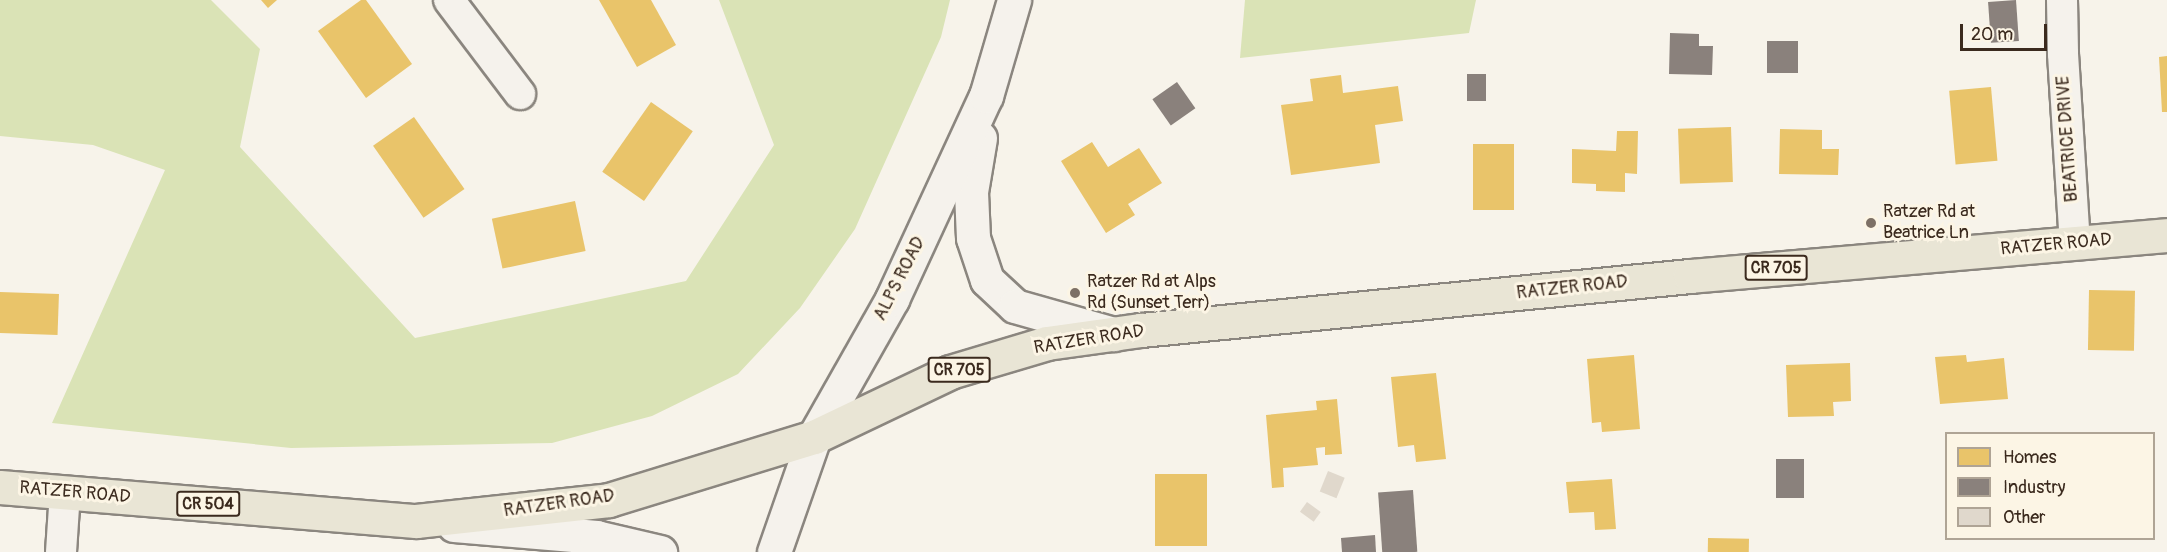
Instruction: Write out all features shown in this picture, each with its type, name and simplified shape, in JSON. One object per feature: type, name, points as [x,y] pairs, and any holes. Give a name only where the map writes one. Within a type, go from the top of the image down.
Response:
[{"type":"main road","name":"ALPS ROAD","points":[[774,552],[814,437],[892,299],[986,96],[1014,0]]},
{"type":"main road","points":[[986,96],[971,192],[973,238],[987,280],[1015,306],[1114,334]]},
{"type":"main road","name":"RATZER ROAD","points":[[0,487],[416,521],[609,500],[814,437],[950,372],[1047,344],[1114,334],[1717,273],[2167,235]]},
{"type":"main road","points":[[416,521],[596,537],[660,552]]},
{"type":"street","points":[[449,0],[520,94]]},
{"type":"street","name":"BEATRICE DRIVE","points":[[2062,0],[2062,54],[2075,243]]},
{"type":"street","points":[[61,552],[65,492]]},
{"type":"green space","points":[[0,0],[211,0],[260,49],[240,147],[415,338],[686,281],[774,145],[719,0],[950,0],[941,37],[855,229],[800,308],[738,374],[652,416],[552,443],[291,448],[52,423],[165,170],[93,145],[0,136]]},
{"type":"green space","points":[[1245,0],[1476,0],[1469,33],[1240,58]]},
{"type":"building: Homes","points":[[261,0],[277,0],[268,8]]},
{"type":"building: Homes","points":[[361,0],[366,0],[412,64],[366,98],[318,31]]},
{"type":"building: Homes","points":[[599,0],[651,0],[676,45],[637,67]]},
{"type":"building: Homes","points":[[2167,56],[2167,112],[2162,112],[2159,57]]},
{"type":"building: Homes","points":[[1341,75],[1343,93],[1398,86],[1403,121],[1375,125],[1380,163],[1291,175],[1281,105],[1313,101],[1310,79]]},
{"type":"building: Homes","points":[[1991,87],[1997,161],[1956,164],[1949,91]]},
{"type":"building: Homes","points":[[651,102],[693,131],[644,201],[602,172]]},
{"type":"building: Homes","points":[[414,117],[464,189],[424,218],[373,146]]},
{"type":"building: Homes","points":[[1731,127],[1733,182],[1680,184],[1678,129]]},
{"type":"building: Homes","points":[[1780,129],[1822,130],[1822,149],[1839,149],[1838,175],[1779,174]]},
{"type":"building: Homes","points":[[1617,131],[1638,131],[1637,174],[1625,173],[1625,192],[1596,191],[1596,184],[1572,183],[1572,149],[1616,151]]},
{"type":"building: Homes","points":[[1092,142],[1108,167],[1139,148],[1162,183],[1128,204],[1135,215],[1106,233],[1061,161]]},
{"type":"building: Homes","points":[[1473,144],[1514,144],[1514,210],[1473,210]]},
{"type":"building: Homes","points":[[575,201],[586,251],[502,269],[492,219]]},
{"type":"building: Homes","points":[[2089,290],[2135,291],[2134,351],[2088,350]]},
{"type":"building: Homes","points":[[0,292],[59,294],[58,335],[0,333]]},
{"type":"building: Homes","points":[[1634,355],[1640,429],[1602,432],[1601,422],[1592,423],[1587,359]]},
{"type":"building: Homes","points":[[1966,355],[1967,362],[2004,358],[2008,399],[1940,404],[1935,357]]},
{"type":"building: Homes","points":[[1850,363],[1851,401],[1833,402],[1834,416],[1788,417],[1786,365]]},
{"type":"building: Homes","points":[[1436,373],[1446,459],[1416,462],[1414,445],[1398,447],[1391,377]]},
{"type":"building: Homes","points":[[1337,399],[1342,454],[1325,455],[1325,447],[1316,448],[1318,465],[1283,468],[1284,487],[1272,488],[1266,415],[1317,410],[1316,401]]},
{"type":"building: Homes","points":[[1155,474],[1207,474],[1207,546],[1155,546]]},
{"type":"building: Homes","points":[[1612,479],[1616,529],[1595,530],[1594,512],[1569,513],[1566,482]]},
{"type":"building: Homes","points":[[1708,538],[1749,539],[1749,552],[1708,552]]},
{"type":"building: Industry","points":[[2016,0],[2019,41],[1991,43],[1988,2]]},
{"type":"building: Industry","points":[[1670,33],[1699,34],[1699,46],[1713,46],[1712,75],[1669,74]]},
{"type":"building: Industry","points":[[1767,41],[1798,41],[1798,73],[1767,73]]},
{"type":"building: Industry","points":[[1467,74],[1486,74],[1486,101],[1467,101]]},
{"type":"building: Industry","points":[[1177,82],[1195,108],[1171,125],[1152,99]]},
{"type":"building: Industry","points":[[1776,459],[1804,459],[1804,498],[1776,498]]},
{"type":"building: Industry","points":[[1413,490],[1417,552],[1382,552],[1378,492]]},
{"type":"building: Industry","points":[[1375,535],[1376,552],[1342,552],[1341,538]]},
{"type":"building: Other","points":[[1328,471],[1345,478],[1336,498],[1320,491]]},
{"type":"building: Other","points":[[1307,502],[1321,512],[1314,522],[1300,512]]},
{"type":"place","name":"Ratzer Rd at Beatrice Ln","points":[[1871,223]]},
{"type":"place","name":"Ratzer Rd at Alps Rd (Sunset Terr)","points":[[1075,293]]}]
